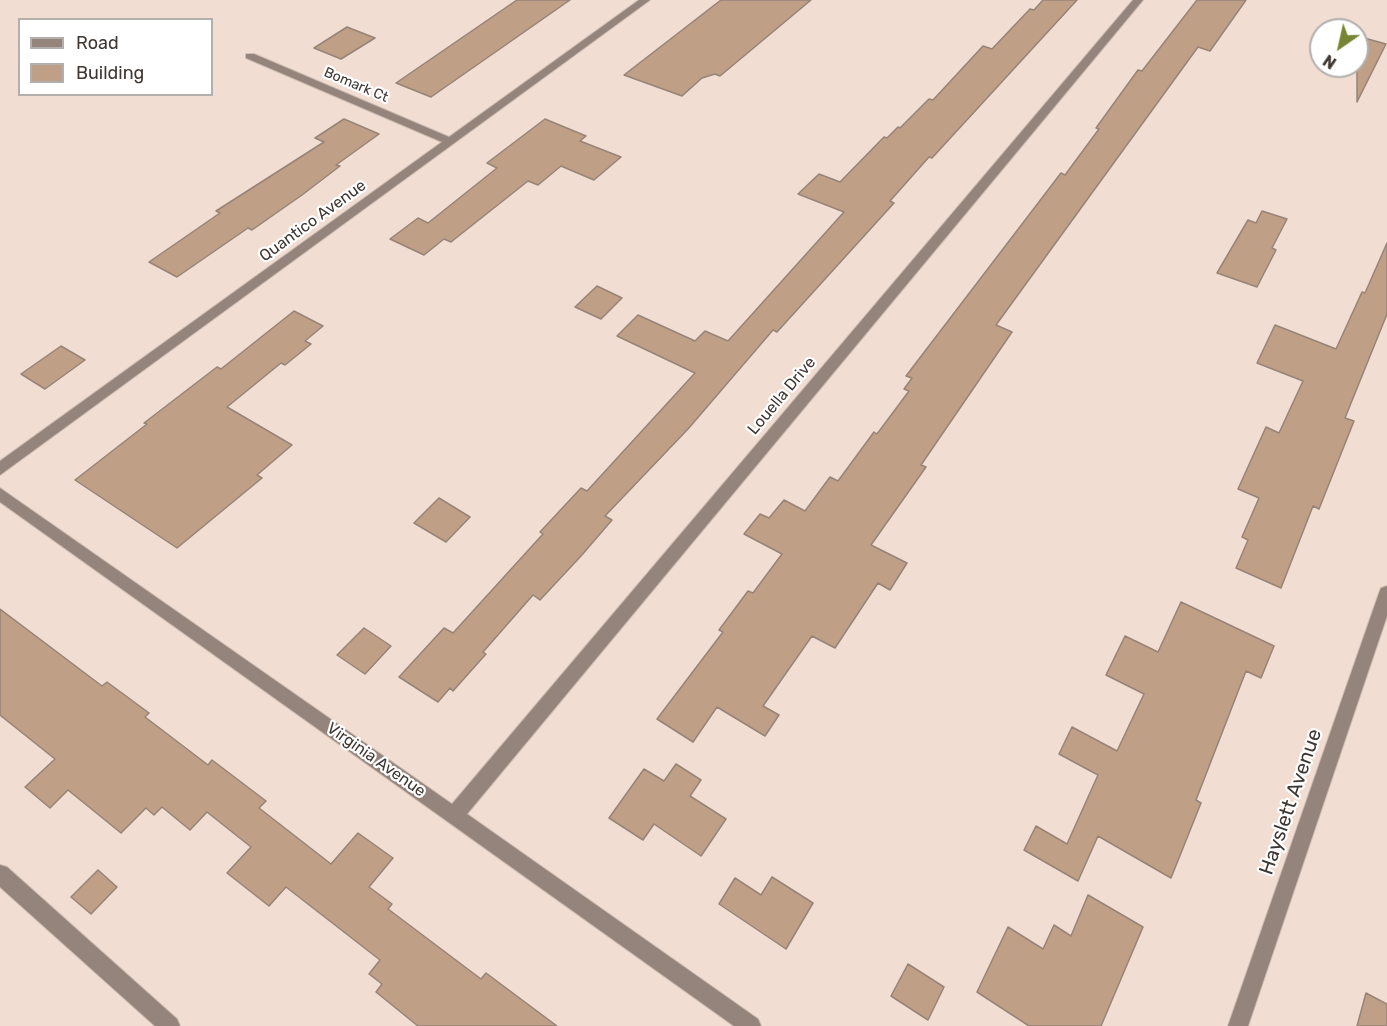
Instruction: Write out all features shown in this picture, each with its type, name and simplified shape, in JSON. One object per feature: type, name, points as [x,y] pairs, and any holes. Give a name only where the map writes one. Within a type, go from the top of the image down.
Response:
[{"type":"street","name":"Quantico Avenue","points":[[0,469],[645,0]]},
{"type":"street","name":"Louella Drive","points":[[454,816],[1138,0]]},
{"type":"street","name":"Bomark Ct","points":[[250,56],[450,142]]},
{"type":"street","name":"Virginia Avenue","points":[[0,494],[751,1026]]},
{"type":"street","name":"Hayslett Avenue","points":[[1238,1026],[1387,593]]},
{"type":"street","points":[[0,873],[170,1026]]},
{"type":"building","points":[[517,0],[570,0],[431,97],[396,83]]},
{"type":"building","points":[[721,0],[811,0],[720,76],[715,74],[702,78],[682,96],[624,75]]},
{"type":"building","points":[[1043,0],[1077,0],[932,158],[929,157],[890,201],[894,203],[777,332],[773,330],[688,429],[605,516],[612,520],[540,600],[533,595],[483,652],[486,654],[453,691],[450,688],[438,702],[399,677],[444,628],[453,633],[543,534],[540,532],[581,488],[587,491],[695,373],[617,336],[638,315],[695,341],[705,331],[728,341],[844,212],[798,194],[819,174],[840,182],[884,137],[887,138],[898,127],[900,128],[929,99],[933,100],[983,46],[992,49],[1030,9],[1034,10]]},
{"type":"building","points":[[1197,0],[1246,0],[1210,51],[1198,47],[996,325],[1012,332],[921,465],[926,467],[871,545],[907,563],[890,590],[878,583],[835,648],[812,636],[763,706],[779,715],[765,736],[717,707],[693,742],[657,719],[723,632],[719,630],[748,591],[753,593],[782,554],[744,534],[760,514],[769,518],[784,500],[805,511],[830,477],[838,481],[874,432],[877,434],[909,391],[904,389],[912,378],[906,376],[1061,173],[1065,175],[1138,70],[1142,71]]},
{"type":"building","points":[[347,27],[375,38],[341,59],[314,48]]},
{"type":"building","points":[[1369,39],[1386,44],[1369,78]]},
{"type":"building","points":[[1357,78],[1369,78],[1357,102]]},
{"type":"building","points":[[344,119],[379,134],[336,165],[340,166],[302,195],[252,230],[248,228],[177,277],[149,262],[220,213],[216,211],[324,142],[315,138]]},
{"type":"building","points":[[545,119],[586,136],[580,141],[621,157],[594,180],[561,166],[538,185],[528,181],[451,242],[444,239],[424,255],[390,239],[418,218],[428,223],[497,168],[487,163]]},
{"type":"building","points":[[1262,211],[1287,219],[1272,248],[1276,250],[1257,287],[1217,273],[1248,220],[1256,223]]},
{"type":"building","points":[[1387,243],[1387,314],[1345,418],[1354,421],[1319,509],[1313,506],[1281,588],[1236,568],[1248,540],[1242,537],[1259,498],[1238,489],[1266,427],[1279,433],[1303,381],[1257,363],[1275,325],[1336,349],[1362,292],[1365,293]]},
{"type":"building","points":[[597,286],[622,298],[601,319],[575,307]]},
{"type":"building","points":[[294,311],[323,326],[305,341],[311,344],[285,365],[281,363],[227,407],[292,445],[257,475],[262,478],[177,548],[75,480],[147,424],[144,423],[217,367],[221,369]]},
{"type":"building","points":[[61,346],[85,360],[45,389],[21,374]]},
{"type":"building","points":[[439,498],[470,517],[446,542],[414,523]]},
{"type":"building","points":[[1181,602],[1274,646],[1261,678],[1246,671],[1196,800],[1201,803],[1171,878],[1098,836],[1078,881],[1024,850],[1036,826],[1067,844],[1098,775],[1059,754],[1072,727],[1117,751],[1144,694],[1106,675],[1125,636],[1158,652]]},
{"type":"building","points":[[0,609],[102,686],[107,682],[149,713],[145,717],[208,765],[212,760],[266,801],[259,808],[331,864],[358,833],[393,858],[369,887],[392,904],[388,909],[481,979],[486,973],[557,1026],[418,1026],[376,992],[382,984],[369,974],[380,960],[286,887],[269,906],[227,873],[251,847],[207,812],[190,830],[162,807],[154,815],[146,808],[121,833],[68,790],[50,808],[25,787],[55,759],[0,715]]},
{"type":"building","points":[[364,628],[391,646],[365,674],[337,655]]},
{"type":"building","points":[[676,764],[701,780],[690,796],[726,819],[701,856],[654,824],[643,840],[609,818],[644,769],[664,781]]},
{"type":"building","points":[[98,870],[117,887],[91,914],[71,897]]},
{"type":"building","points":[[772,877],[813,903],[786,949],[719,904],[735,878],[761,895]]},
{"type":"building","points":[[1088,895],[1143,927],[1101,1026],[1029,1026],[977,992],[1008,927],[1043,949],[1054,925],[1071,936]]},
{"type":"building","points":[[908,964],[944,987],[928,1020],[891,996]]},
{"type":"building","points":[[1366,993],[1387,1004],[1387,1026],[1357,1026]]}]
